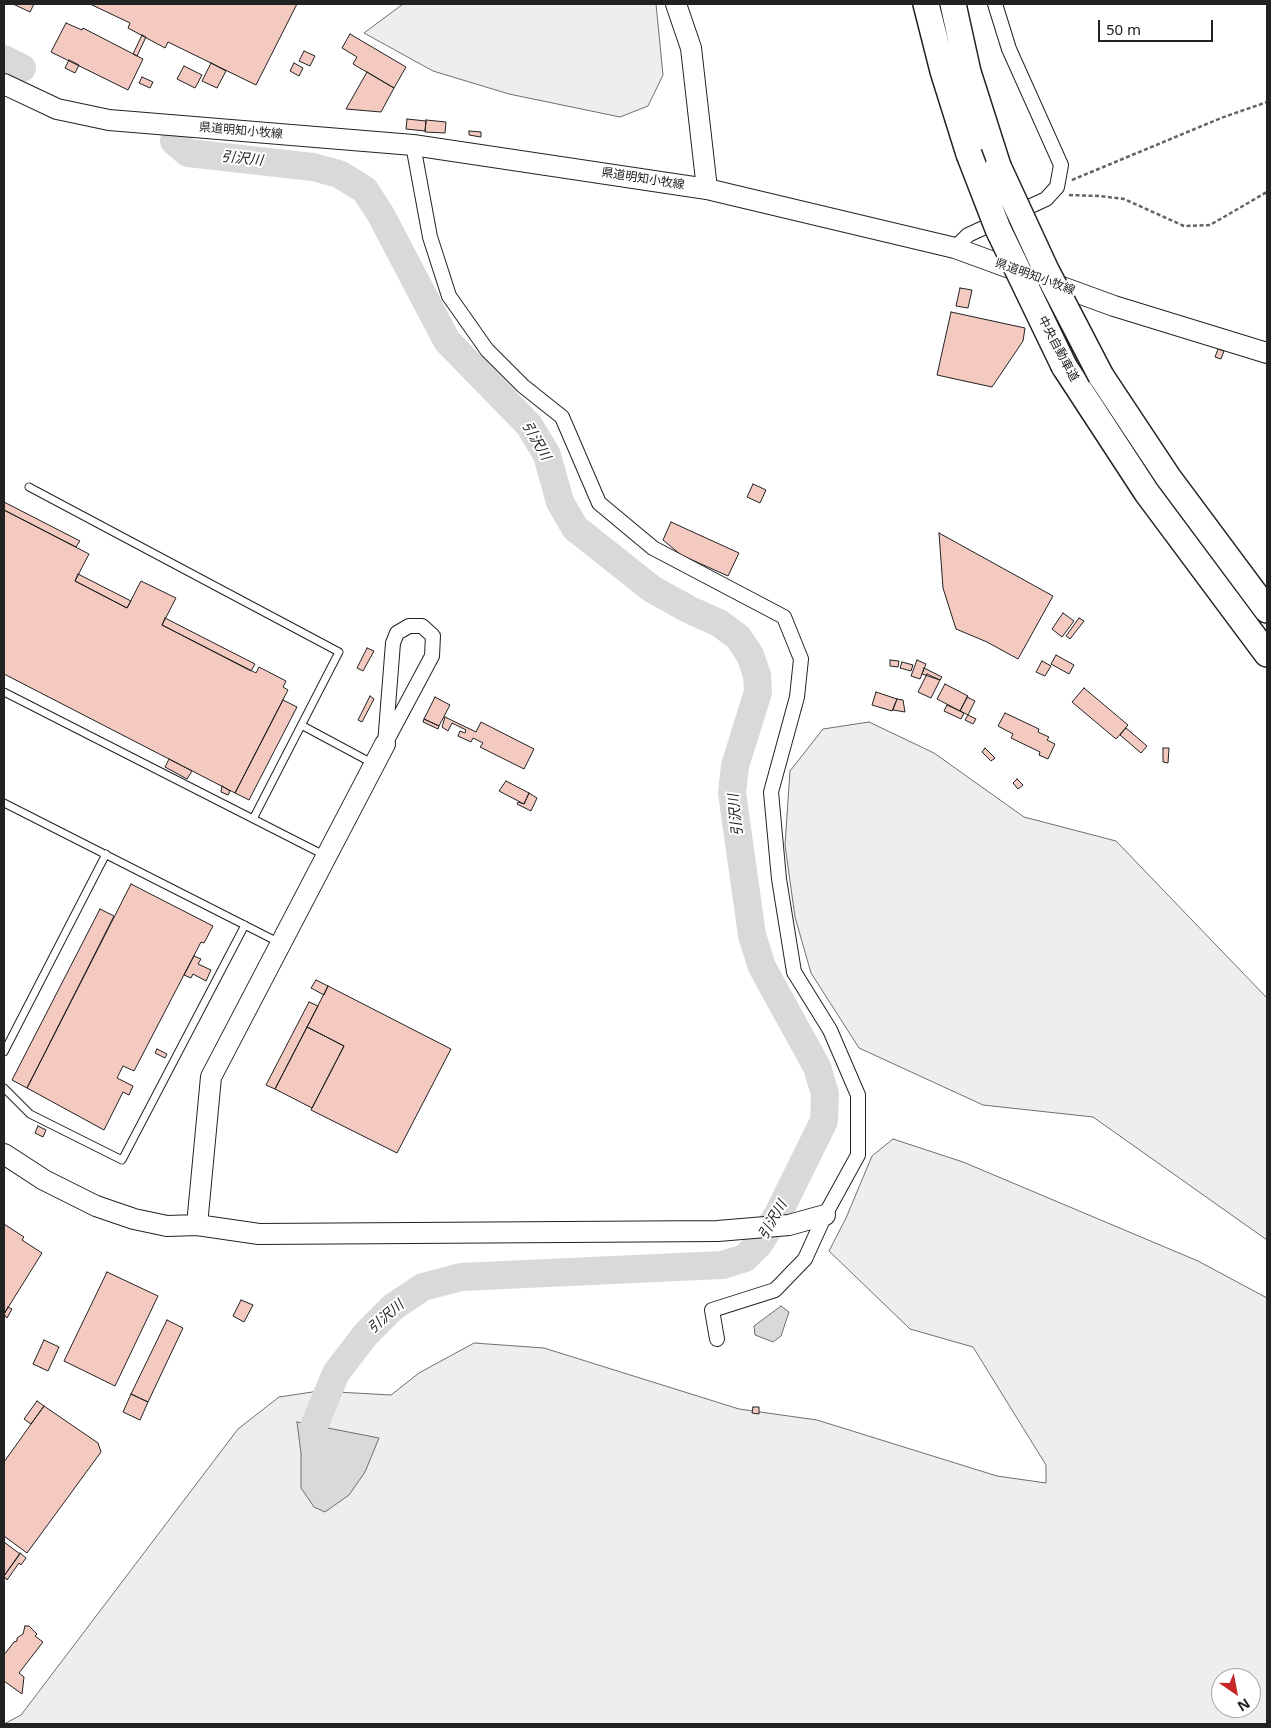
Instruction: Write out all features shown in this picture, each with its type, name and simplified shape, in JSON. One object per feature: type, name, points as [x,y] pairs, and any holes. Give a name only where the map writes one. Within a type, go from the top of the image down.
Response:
[{"type":"highway","name":"中央自動車道","points":[[926,4],[944,71],[970,154],[998,229],[1064,366],[1147,493],[1267,654]]},
{"type":"highway","name":"中央自動車道","points":[[953,4],[968,72],[998,166],[1046,270],[1101,376],[1168,477],[1267,610]]},
{"type":"street","points":[[676,4],[691,48],[707,189]]},
{"type":"street","points":[[955,248],[968,235],[1046,199],[1057,186],[1061,165],[1009,49],[995,4]]},
{"type":"street","name":"県道明知小牧線","points":[[4,84],[57,109],[109,120],[413,145],[707,189],[955,248],[1114,306],[1267,353]]},
{"type":"street","points":[[413,145],[430,237],[449,296],[487,350],[523,386],[562,417],[599,503],[654,548],[784,617],[801,659],[797,697],[771,792],[779,879],[794,972],[830,1030],[858,1095],[858,1155],[825,1215],[805,1258],[775,1290],[712,1310],[717,1339]]},
{"type":"street","points":[[197,1225],[211,1077],[432,656],[433,636],[422,626],[409,626],[398,633],[393,643],[385,744]]},
{"type":"street","points":[[4,1154],[44,1180],[103,1209],[134,1219],[167,1226],[197,1225],[259,1234],[718,1231],[789,1225],[825,1215]]},
{"type":"lane","points":[[29,487],[339,652],[254,819]]},
{"type":"lane","points":[[4,692],[326,856]]},
{"type":"lane","points":[[303,726],[375,764]]},
{"type":"lane","points":[[4,802],[281,944]]},
{"type":"lane","points":[[4,1052],[106,854]]},
{"type":"lane","points":[[4,1088],[30,1114],[122,1160],[245,925]]},
{"type":"path","points":[[1057,186],[1221,118],[1267,102]]},
{"type":"path","points":[[1046,199],[1066,195],[1124,199],[1184,226],[1210,225],[1267,192]]},
{"type":"shaded area","points":[[403,4],[656,4],[663,75],[648,106],[620,117],[509,94],[433,71],[364,33]]},
{"type":"shaded area","points":[[869,722],[934,753],[1024,817],[1116,841],[1267,998],[1267,1240],[1093,1117],[983,1105],[859,1048],[811,973],[795,917],[785,845],[790,771],[823,729]]},
{"type":"shaded area","points":[[893,1139],[963,1162],[1198,1261],[1267,1298],[1267,1724],[4,1724],[21,1715],[238,1429],[279,1397],[319,1391],[391,1395],[419,1373],[474,1343],[544,1348],[739,1409],[817,1420],[997,1476],[1046,1483],[1046,1465],[973,1347],[910,1329],[829,1251],[846,1218],[872,1156]]},
{"type":"shaded area","points":[[781,1306],[789,1312],[781,1336],[773,1342],[755,1335],[754,1326]]},
{"type":"shaded area","points":[[297,1422],[379,1438],[365,1472],[349,1495],[325,1512],[314,1507],[301,1488],[301,1453]]},
{"type":"building","points":[[13,4],[34,4],[30,12]]},
{"type":"building","points":[[90,4],[297,4],[256,85],[168,42],[165,48],[128,28],[130,23]]},
{"type":"building","points":[[66,23],[82,30],[83,28],[143,59],[128,90],[51,52]]},
{"type":"building","points":[[350,34],[406,67],[394,88],[353,64],[357,57],[342,48]]},
{"type":"building","points":[[142,35],[146,37],[137,56],[133,54]]},
{"type":"building","points":[[304,51],[315,56],[310,66],[299,61]]},
{"type":"building","points":[[69,60],[79,65],[75,73],[65,68]]},
{"type":"building","points":[[211,63],[226,71],[217,88],[202,81]]},
{"type":"building","points":[[294,63],[303,68],[299,76],[290,71]]},
{"type":"building","points":[[184,66],[202,75],[195,88],[177,79]]},
{"type":"building","points":[[367,72],[394,88],[381,112],[346,109]]},
{"type":"building","points":[[142,77],[153,82],[150,88],[139,83]]},
{"type":"building","points":[[407,119],[426,121],[425,131],[406,129]]},
{"type":"building","points":[[426,120],[446,122],[445,133],[425,132]]},
{"type":"building","points":[[469,131],[481,132],[481,137],[469,135]]},
{"type":"building","points":[[960,288],[972,290],[968,308],[956,306]]},
{"type":"building","points":[[951,312],[1025,328],[1023,341],[992,387],[937,375]]},
{"type":"building","points":[[1218,349],[1224,351],[1221,359],[1215,357]]},
{"type":"building","points":[[753,484],[766,490],[760,503],[747,497]]},
{"type":"building","points":[[4,502],[80,541],[76,547],[4,510]]},
{"type":"building","points":[[4,510],[89,554],[75,581],[127,608],[141,581],[176,598],[162,625],[256,673],[259,667],[286,681],[283,687],[288,690],[235,793],[4,674]]},
{"type":"building","points":[[671,522],[739,553],[728,576],[681,555],[663,540]]},
{"type":"building","points":[[939,533],[1053,596],[1018,659],[987,642],[956,629],[943,588]]},
{"type":"building","points":[[78,574],[131,601],[127,608],[75,581]]},
{"type":"building","points":[[1063,613],[1074,621],[1062,637],[1052,629]]},
{"type":"building","points":[[165,618],[255,664],[251,671],[162,625]]},
{"type":"building","points":[[1079,618],[1084,621],[1070,639],[1066,636]]},
{"type":"building","points":[[367,648],[374,651],[363,671],[357,668]]},
{"type":"building","points":[[1056,655],[1074,665],[1069,674],[1051,664]]},
{"type":"building","points":[[890,660],[899,661],[898,667],[890,666]]},
{"type":"building","points":[[917,660],[926,664],[920,679],[911,676]]},
{"type":"building","points":[[1042,661],[1051,666],[1045,676],[1036,672]]},
{"type":"building","points":[[902,662],[913,665],[911,671],[900,668]]},
{"type":"building","points":[[924,668],[942,677],[940,680],[922,674]]},
{"type":"building","points":[[927,674],[940,680],[931,698],[918,692]]},
{"type":"building","points":[[945,684],[968,696],[960,711],[937,699]]},
{"type":"building","points":[[1084,688],[1128,725],[1116,739],[1072,702]]},
{"type":"building","points":[[876,692],[897,699],[892,711],[872,705]]},
{"type":"building","points":[[370,696],[374,699],[362,722],[358,720]]},
{"type":"building","points":[[435,697],[450,705],[439,726],[424,719]]},
{"type":"building","points":[[967,697],[975,701],[968,715],[960,711]]},
{"type":"building","points":[[897,699],[903,700],[905,712],[893,710]]},
{"type":"building","points":[[283,700],[297,707],[249,800],[235,793]]},
{"type":"building","points":[[947,705],[964,713],[961,719],[944,711]]},
{"type":"building","points":[[1005,713],[1039,729],[1038,732],[1049,737],[1047,740],[1055,744],[1048,759],[1039,755],[1040,752],[1011,738],[1013,734],[998,726]]},
{"type":"building","points":[[968,715],[976,719],[973,724],[965,720]]},
{"type":"building","points":[[445,717],[476,732],[481,722],[534,749],[524,769],[480,747],[483,743],[473,738],[471,742],[458,736],[460,731],[465,733],[466,730],[452,723],[448,731],[442,727]]},
{"type":"building","points":[[424,719],[439,726],[438,729],[423,722]]},
{"type":"building","points":[[1126,728],[1147,746],[1141,753],[1120,735]]},
{"type":"building","points":[[985,748],[995,758],[991,761],[982,752]]},
{"type":"building","points":[[1163,748],[1169,748],[1168,763],[1163,762]]},
{"type":"building","points":[[169,759],[192,771],[187,779],[165,767]]},
{"type":"building","points":[[1017,779],[1023,785],[1018,789],[1013,783]]},
{"type":"building","points":[[506,781],[529,793],[524,804],[499,791]]},
{"type":"building","points":[[222,786],[230,791],[228,795],[221,792]]},
{"type":"building","points":[[529,793],[537,798],[531,811],[517,804],[518,802],[524,804]]},
{"type":"building","points":[[131,884],[213,926],[204,943],[201,942],[134,1071],[123,1066],[117,1078],[133,1086],[129,1095],[123,1092],[104,1130],[27,1088]]},
{"type":"building","points":[[100,909],[114,916],[27,1088],[12,1080]]},
{"type":"building","points":[[194,956],[201,959],[198,964],[211,970],[206,981],[193,974],[191,978],[184,975]]},
{"type":"building","points":[[316,980],[328,986],[324,995],[311,988]]},
{"type":"building","points":[[328,986],[451,1049],[397,1153],[311,1110],[344,1046],[307,1027]]},
{"type":"building","points":[[309,1002],[318,1006],[275,1089],[266,1085]]},
{"type":"building","points":[[307,1027],[344,1046],[312,1108],[275,1089]]},
{"type":"building","points":[[157,1049],[167,1054],[165,1058],[155,1053]]},
{"type":"building","points":[[38,1126],[46,1130],[43,1137],[35,1133]]},
{"type":"building","points":[[4,1224],[24,1237],[22,1240],[42,1253],[4,1314]]},
{"type":"building","points":[[107,1272],[158,1296],[115,1386],[64,1361]]},
{"type":"building","points":[[241,1300],[253,1305],[244,1322],[233,1316]]},
{"type":"building","points":[[8,1307],[12,1309],[7,1318],[4,1314]]},
{"type":"building","points":[[167,1320],[183,1328],[148,1402],[131,1394]]},
{"type":"building","points":[[44,1340],[59,1347],[48,1371],[33,1364]]},
{"type":"building","points":[[131,1394],[148,1402],[140,1420],[123,1412]]},
{"type":"building","points":[[37,1401],[44,1406],[31,1424],[24,1419]]},
{"type":"building","points":[[44,1406],[98,1443],[101,1452],[27,1553],[4,1536],[4,1462]]},
{"type":"building","points":[[753,1407],[759,1407],[759,1414],[752,1413]]},
{"type":"building","points":[[4,1542],[20,1554],[4,1576]]},
{"type":"building","points":[[20,1553],[26,1558],[21,1565],[19,1563],[7,1580],[4,1576]]},
{"type":"building","points":[[25,1626],[29,1626],[37,1634],[35,1636],[43,1642],[19,1673],[24,1677],[22,1694],[4,1681],[4,1655],[14,1642],[17,1641],[17,1638],[23,1634]]},
{"type":"waterway","name":"引沢川","points":[[4,59],[22,68]]},
{"type":"waterway","name":"引沢川","points":[[174,141],[188,153],[313,167],[339,174],[365,190],[381,215],[447,341],[529,425],[547,455],[560,502],[575,528],[652,589],[690,610],[719,623],[738,637],[750,655],[757,675],[758,692],[735,766],[732,793],[752,935],[762,967],[817,1067],[825,1094],[824,1121],[778,1214],[759,1244],[745,1258],[722,1265],[461,1277],[423,1287],[393,1307],[366,1334],[336,1373],[314,1426]]}]
